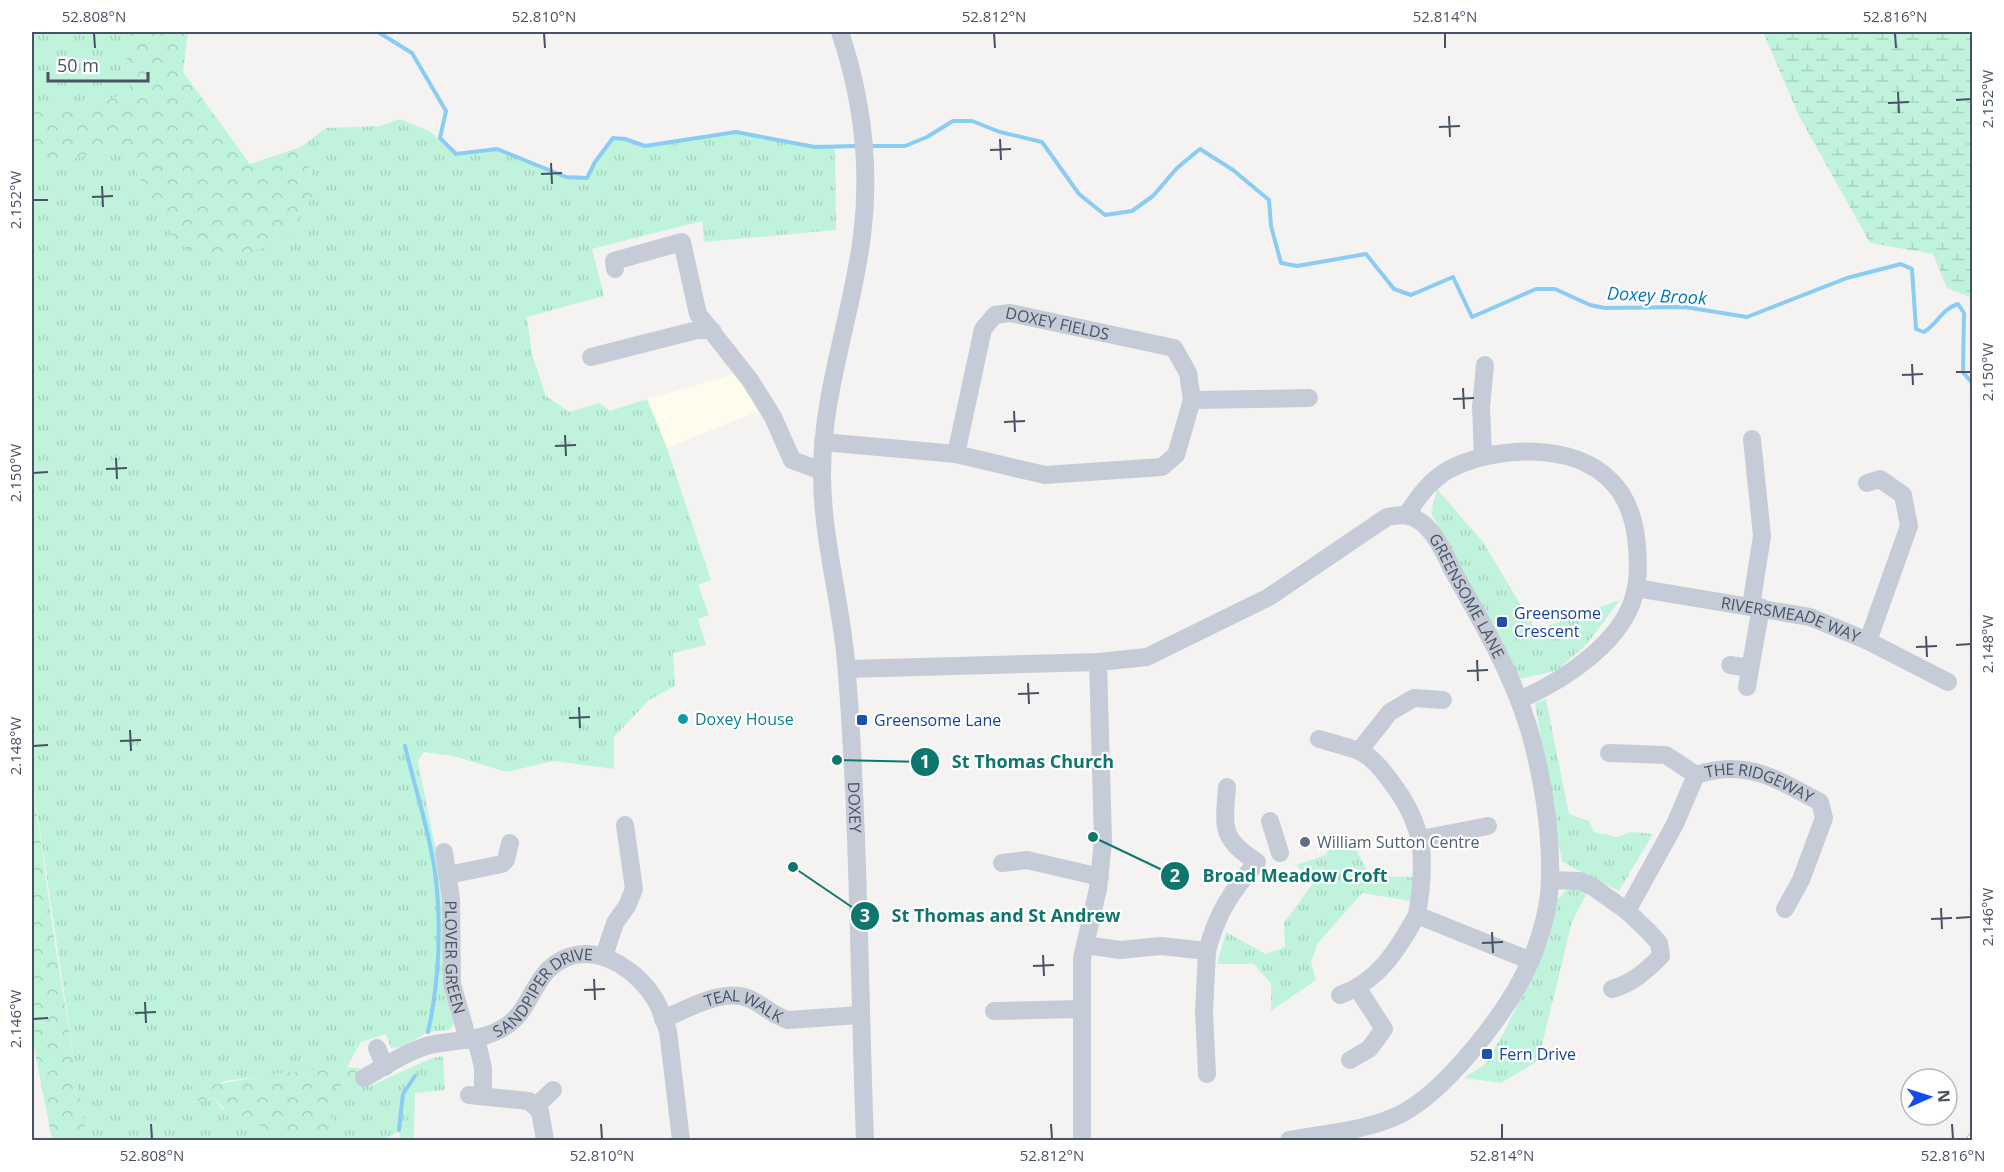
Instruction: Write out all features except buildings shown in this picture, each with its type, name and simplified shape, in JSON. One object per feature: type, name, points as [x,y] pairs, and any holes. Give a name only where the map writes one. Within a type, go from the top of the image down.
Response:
[{"type":"street","points":[[823,442],[831,381],[862,237],[866,167],[855,77],[840,32]]},
{"type":"street","points":[[615,269],[614,261],[682,242],[698,314],[712,330],[773,417],[792,460],[822,471]]},
{"type":"street","name":"DOXEY FIELDS","points":[[823,442],[956,454],[1045,475],[1162,467],[1176,455],[1192,400],[1188,373],[1174,348],[1010,313],[995,315],[982,329],[956,454]]},
{"type":"street","points":[[591,357],[697,330],[712,330]]},
{"type":"street","points":[[1483,456],[1481,407],[1485,366]]},
{"type":"street","points":[[1192,400],[1309,398]]},
{"type":"street","points":[[1747,687],[1762,536],[1752,439]]},
{"type":"street","name":"DOXEY","points":[[823,442],[823,513],[847,669],[865,1140]]},
{"type":"street","points":[[847,669],[1132,660],[1166,649],[1269,597],[1374,524],[1387,517],[1407,514],[1431,483],[1449,469],[1483,456],[1512,453],[1558,454],[1586,461],[1610,480],[1628,505],[1636,535],[1636,588],[1617,628],[1595,652],[1557,682],[1519,700]]},
{"type":"street","points":[[1868,641],[1909,526],[1903,495],[1873,481]]},
{"type":"street","name":"GREENSOME LANE","points":[[1289,1140],[1374,1133],[1427,1096],[1481,1039],[1511,997],[1531,961],[1543,919],[1550,880],[1545,810],[1536,755],[1519,700],[1490,636],[1434,537],[1422,522],[1407,514]]},
{"type":"street","name":"RIVERSMEADE WAY","points":[[1636,588],[1810,617],[1868,641],[1937,683]]},
{"type":"street","points":[[1082,1140],[1081,1010],[1085,945],[1100,877],[1103,841],[1098,662]]},
{"type":"street","points":[[1730,665],[1750,668]]},
{"type":"street","points":[[1359,751],[1390,712],[1414,698],[1443,700]]},
{"type":"street","points":[[1318,739],[1359,751],[1376,763],[1401,795],[1412,814],[1421,839],[1424,876],[1417,915],[1390,960],[1358,989],[1340,995]]},
{"type":"street","points":[[1609,753],[1666,755],[1696,775]]},
{"type":"street","name":"THE RIDGEWAY","points":[[1627,911],[1675,824],[1696,775],[1710,771],[1747,768],[1777,777],[1820,802],[1824,818],[1801,880],[1785,909]]},
{"type":"street","points":[[1207,1074],[1204,1012],[1207,951],[1215,922],[1233,889],[1257,862],[1233,847],[1224,824],[1227,787]]},
{"type":"street","points":[[1270,821],[1280,853]]},
{"type":"street","points":[[604,956],[615,923],[627,906],[634,889],[625,825]]},
{"type":"street","points":[[1421,839],[1488,826]]},
{"type":"street","points":[[448,875],[502,864],[506,860],[510,843]]},
{"type":"street","name":"PLOVER GREEN","points":[[444,852],[453,928],[452,984],[483,1068],[476,1095],[517,1098],[536,1106]]},
{"type":"street","points":[[1002,863],[1027,860],[1100,877]]},
{"type":"street","points":[[1550,880],[1580,881],[1593,887],[1627,911],[1659,943],[1661,956],[1644,974],[1625,985],[1612,989]]},
{"type":"street","points":[[1417,915],[1531,961]]},
{"type":"street","points":[[1085,945],[1120,950],[1161,946],[1207,951]]},
{"type":"street","name":"SANDPIPER DRIVE","points":[[364,1078],[432,1045],[472,1039],[503,1029],[516,1019],[541,979],[560,961],[582,954],[604,956],[636,976],[656,1001],[668,1031],[681,1140]]},
{"type":"street","points":[[1350,1060],[1369,1049],[1384,1029],[1358,989]]},
{"type":"street","name":"TEAL WALK","points":[[663,1019],[715,999],[735,996],[750,999],[779,1018],[788,1020],[860,1015]]},
{"type":"street","points":[[994,1011],[1081,1010]]},
{"type":"street","points":[[377,1048],[385,1066]]},
{"type":"street","points":[[545,1140],[543,1122],[536,1106],[553,1090]]},
{"type":"shaded area","points":[[738,373],[761,410],[667,448],[647,399]]},
{"type":"green space","points":[[32,32],[124,32],[130,93],[102,101],[32,110]]},
{"type":"green space","points":[[124,32],[188,32],[183,72],[250,164],[301,147],[317,188],[285,241],[224,261],[178,245],[143,186],[126,149],[32,165],[32,110],[102,101],[130,93]]},
{"type":"green space","points":[[1763,32],[1972,32],[1972,298],[1947,288],[1933,254],[1870,243],[1799,116]]},
{"type":"green space","points":[[400,119],[429,131],[456,153],[497,149],[566,177],[587,178],[613,138],[625,139],[645,146],[736,132],[815,147],[835,147],[836,230],[704,242],[702,221],[592,249],[604,296],[527,317],[532,354],[546,396],[569,412],[599,403],[610,411],[647,399],[667,448],[711,580],[698,585],[709,615],[698,619],[706,645],[673,653],[675,686],[649,700],[614,737],[614,769],[553,761],[507,772],[453,756],[424,752],[418,761],[444,892],[445,992],[454,1024],[449,1030],[428,1032],[402,1047],[391,1048],[386,1034],[361,1042],[347,1067],[224,1081],[181,1104],[214,1098],[222,1109],[265,1126],[267,1140],[86,1140],[32,778],[32,165],[126,149],[143,186],[317,188],[301,147],[326,128],[380,126]]},
{"type":"green space","points":[[1437,489],[1483,542],[1536,630],[1620,600],[1587,644],[1556,671],[1520,679],[1431,513]]},
{"type":"green space","points":[[1546,699],[1569,814],[1589,821],[1594,832],[1617,837],[1631,832],[1653,834],[1619,891],[1562,862],[1535,703]]},
{"type":"green space","points":[[32,778],[86,1140],[52,1140],[32,1037]]},
{"type":"green space","points":[[1332,834],[1348,834],[1370,876],[1415,877],[1411,901],[1362,893],[1318,943],[1311,962],[1316,980],[1271,1011],[1271,984],[1254,964],[1217,964],[1226,932],[1266,954],[1285,947],[1284,923],[1313,883],[1296,865],[1326,855]]},
{"type":"green space","points":[[1578,889],[1586,895],[1572,922],[1538,1061],[1501,1083],[1464,1078],[1484,1065],[1503,1034],[1548,943],[1557,900],[1566,890]]},
{"type":"green space","points":[[443,1056],[445,1090],[415,1093],[414,1140],[400,1140],[399,1131],[384,1140],[334,1140],[328,1091],[351,1082],[360,1068],[370,1086],[432,1058]]},
{"type":"green space","points":[[347,1067],[360,1068],[351,1082],[328,1091],[334,1140],[267,1140],[265,1126],[239,1125],[214,1098],[181,1104],[171,1093],[273,1074]]},
{"type":"waterway","name":"Doxey Brook","points":[[378,32],[412,53],[446,111],[440,138],[456,154],[497,149],[566,177],[587,178],[595,162],[613,138],[625,139],[645,146],[736,132],[815,147],[858,146]]},
{"type":"waterway","name":"Doxey Brook","points":[[869,146],[905,146],[927,137],[953,121],[972,121],[1000,132],[1042,142],[1079,194],[1105,215],[1132,211],[1153,196],[1177,168],[1200,149],[1233,170],[1269,200],[1271,226],[1281,263],[1297,266],[1366,254],[1394,289],[1411,295],[1453,277],[1472,317],[1536,289],[1555,289],[1590,305],[1605,308],[1685,307],[1747,317],[1847,278],[1901,264],[1912,269],[1916,329],[1924,332],[1948,309],[1958,304],[1964,313],[1963,372],[1972,383]]},
{"type":"waterway","points":[[405,746],[428,836],[437,890],[438,961],[428,1032]]},
{"type":"waterway","points":[[399,1130],[403,1094],[415,1076]]},
{"type":"railway","points":[[1968,1140],[1972,1135]]},
{"type":"place","name":"Greensome Crescent","points":[[1502,622]]},
{"type":"place","name":"Doxey House","points":[[683,719]]},
{"type":"place","name":"Greensome Lane","points":[[862,720]]},
{"type":"place","name":"St Thomas Church","points":[[837,760]]},
{"type":"place","name":"Broad Meadow Croft","points":[[1093,837]]},
{"type":"place","name":"William Sutton Centre","points":[[1305,842]]},
{"type":"place","name":"St Thomas and St Andrew","points":[[793,867]]},
{"type":"place","name":"Fern Drive","points":[[1487,1054]]}]
